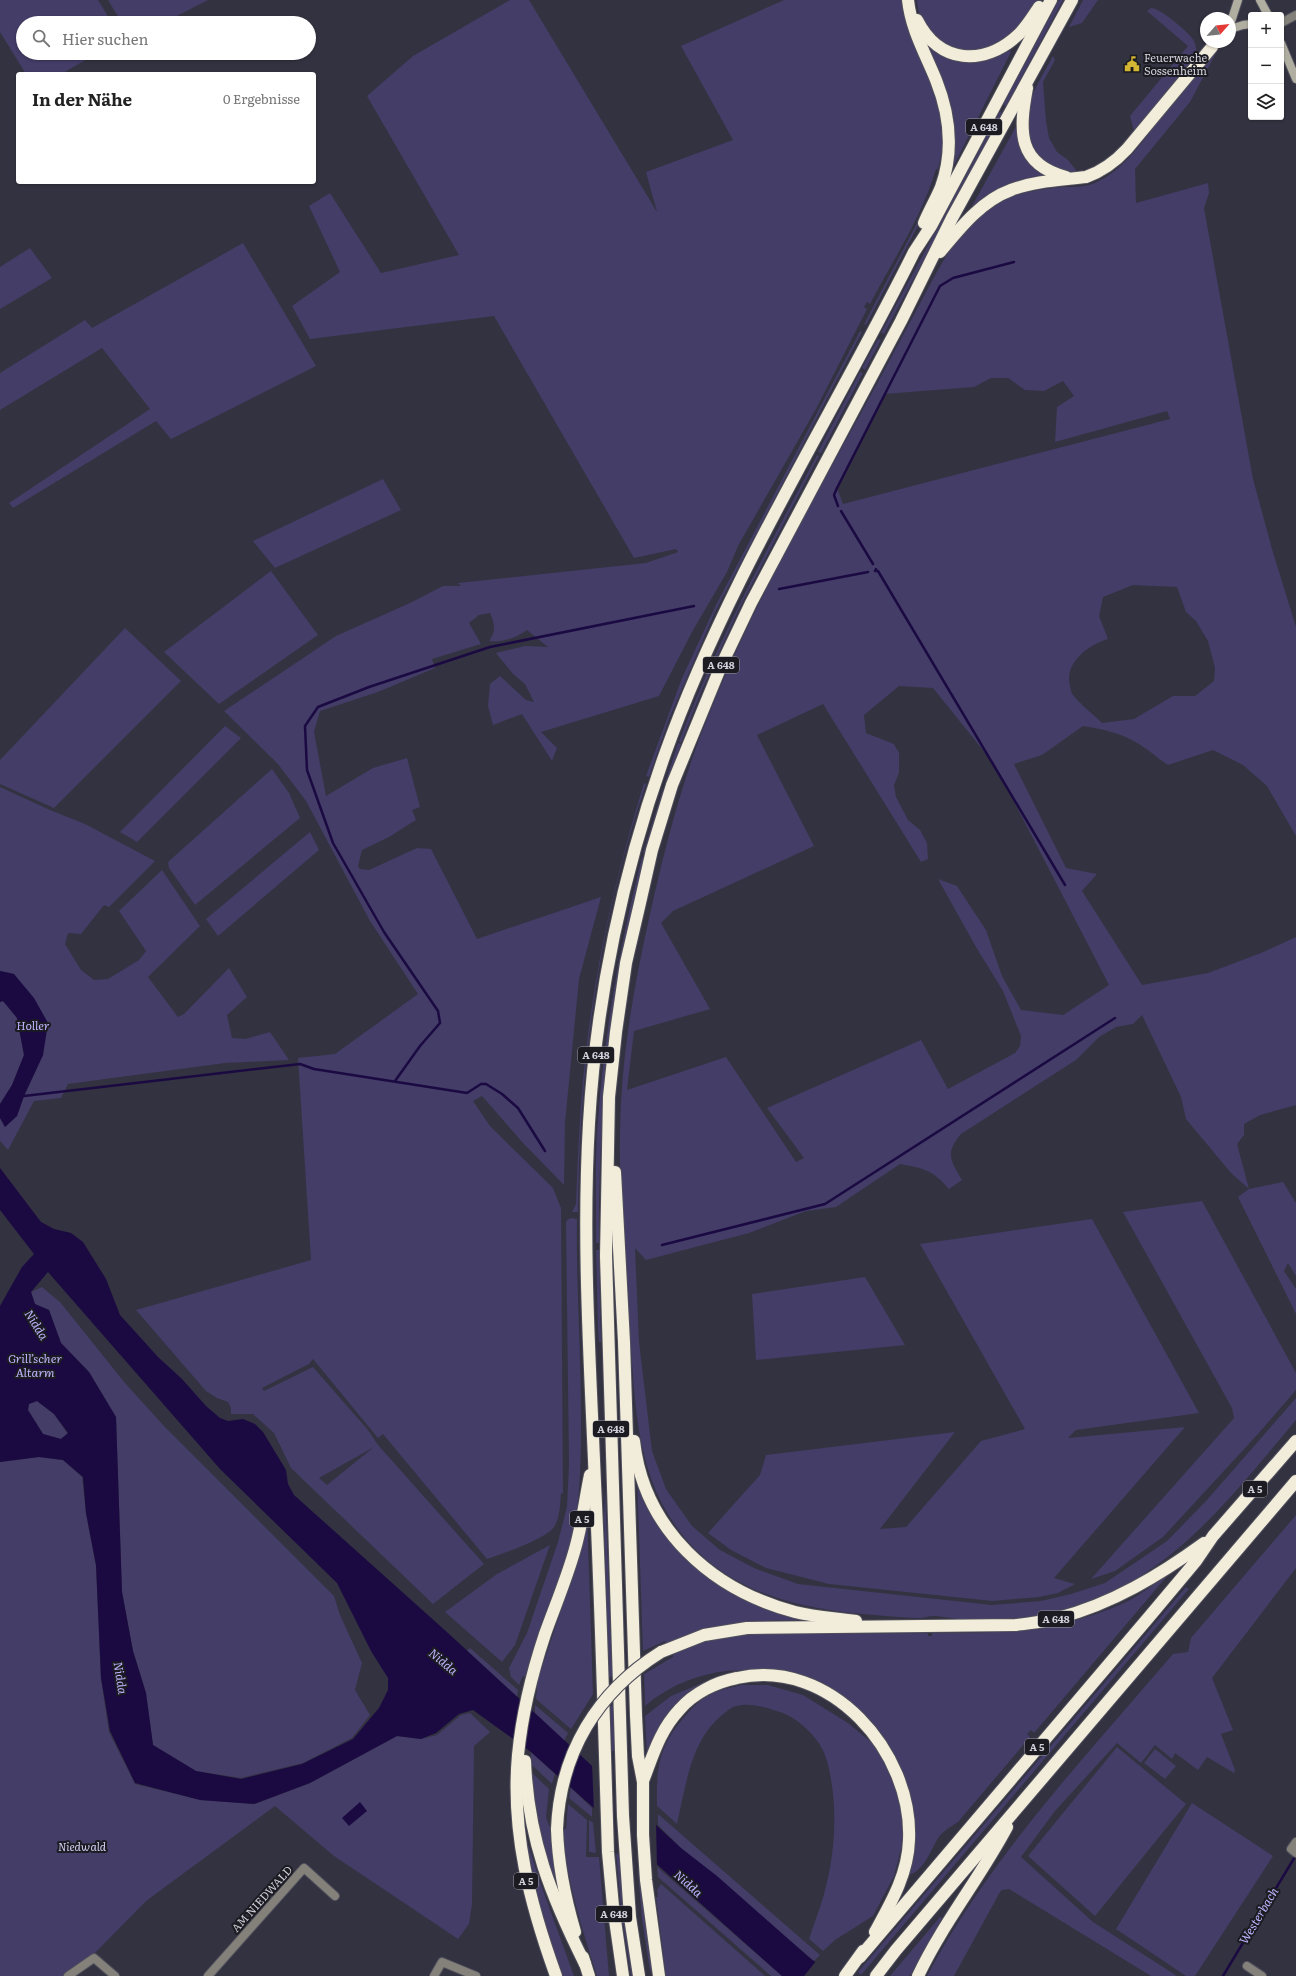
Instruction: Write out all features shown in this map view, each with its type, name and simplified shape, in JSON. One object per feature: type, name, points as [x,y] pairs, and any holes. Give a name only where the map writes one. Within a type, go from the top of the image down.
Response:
[{"type":"highway","points":[[908,0],[912,24],[943,100],[949,130],[947,167],[940,188],[924,222],[914,252]]},
{"type":"highway","points":[[913,0],[917,18],[924,33],[943,50],[967,57],[981,56],[1008,43],[1019,34],[1045,0]]},
{"type":"highway","name":"A 648","points":[[623,1976],[613,1906],[608,1852],[587,1267],[589,1121],[603,1004],[613,944],[631,862],[664,756],[700,663],[734,592],[914,252],[931,226],[1051,0]]},
{"type":"highway","name":"A 648","points":[[639,1976],[630,1917],[625,1861],[606,1256],[609,1097],[616,1032],[626,963],[652,850],[672,785],[720,666],[751,603],[928,267],[952,218],[1072,0]]},
{"type":"highway","points":[[928,267],[968,219],[997,196],[1025,186],[1096,174],[1116,160],[1211,48]]},
{"type":"highway","points":[[1028,78],[1022,115],[1025,144],[1031,156],[1043,168],[1071,178]]},
{"type":"highway","name":"A 648","points":[[609,1097],[615,1164],[624,1342],[638,1756],[643,1782],[643,1835],[646,1880],[659,1976]]},
{"type":"highway","name":"A 648","points":[[624,1342],[629,1370],[636,1452],[639,1468],[661,1519],[674,1538],[711,1573],[741,1592],[795,1612],[858,1621],[878,1626],[1016,1625],[1057,1619],[1120,1596],[1162,1571],[1213,1536]]},
{"type":"highway","name":"A 5","points":[[848,1972],[1154,1612],[1196,1561],[1213,1536],[1296,1441]]},
{"type":"highway","name":"A 5","points":[[556,1976],[537,1920],[526,1880],[520,1845],[523,1726],[529,1691],[545,1636],[576,1548],[594,1454]]},
{"type":"highway","name":"A 5","points":[[876,1976],[896,1950],[1296,1480]]},
{"type":"highway","points":[[589,1976],[567,1906],[558,1850],[557,1829],[562,1788],[576,1744],[608,1695],[637,1668],[661,1652],[704,1635],[740,1629],[878,1626]]},
{"type":"highway","name":"A 5","points":[[643,1782],[655,1747],[671,1719],[694,1696],[726,1680],[762,1675],[781,1676],[818,1689],[848,1708],[873,1732],[892,1763],[901,1782],[906,1800],[909,1828],[906,1861],[902,1878],[895,1895],[860,1957]]},
{"type":"highway","name":"A 5","points":[[521,1783],[532,1830],[548,1884],[560,1914],[585,1964]]},
{"type":"highway","points":[[918,1976],[936,1939],[991,1857],[1015,1811]]},
{"type":"main road","points":[[1234,12],[1238,0]]},
{"type":"main road","points":[[1260,0],[1266,12]]},
{"type":"main road","points":[[1236,27],[1248,24]]},
{"type":"main road","points":[[1283,48],[1296,79]]},
{"type":"street","points":[[1284,21],[1296,15]]},
{"type":"street","name":"AM NIEDWALD","points":[[208,1976],[304,1868],[335,1896]]},
{"type":"street","points":[[68,1976],[94,1958],[115,1976]]},
{"type":"street","points":[[434,1976],[442,1962],[476,1976]]},
{"type":"street","points":[[1247,1966],[1262,1976]]},
{"type":"green space","points":[[0,0],[98,0],[108,16],[16,16],[16,58],[0,32]]},
{"type":"green space","points":[[108,0],[208,0],[177,16],[118,16]]},
{"type":"green space","points":[[510,0],[529,0],[657,212],[646,172],[733,140],[681,46],[784,0],[905,0],[938,99],[943,121],[943,166],[931,201],[866,325],[864,324],[928,202],[939,175],[942,151],[938,169],[936,169],[915,221],[870,304],[867,302],[864,307],[867,309],[816,409],[738,546],[727,572],[692,632],[659,696],[541,732],[557,748],[552,761],[522,714],[493,725],[488,706],[490,684],[500,676],[526,700],[534,702],[525,684],[513,674],[496,653],[525,646],[548,647],[527,630],[509,639],[489,641],[493,634],[494,627],[490,613],[479,615],[469,623],[481,644],[432,659],[435,668],[378,692],[320,711],[314,732],[326,796],[373,768],[407,758],[420,807],[412,810],[416,820],[389,837],[362,850],[358,866],[360,869],[369,870],[417,848],[431,849],[477,939],[601,897],[579,979],[565,1123],[564,1185],[523,1143],[482,1096],[473,1101],[490,1126],[553,1188],[561,1208],[563,1493],[561,1494],[559,1516],[554,1527],[549,1532],[533,1541],[487,1559],[383,1434],[378,1438],[313,1359],[309,1364],[262,1388],[264,1391],[313,1367],[368,1430],[378,1445],[484,1564],[433,1604],[291,1468],[274,1433],[253,1414],[231,1414],[231,1408],[228,1402],[217,1398],[206,1391],[136,1310],[311,1260],[298,1058],[335,1054],[418,994],[370,921],[306,801],[278,764],[224,711],[336,636],[410,603],[443,586],[461,586],[458,583],[646,563],[678,552],[676,549],[634,558],[494,316],[310,339],[292,306],[340,272],[309,206],[330,193],[381,273],[459,255],[367,96],[413,56]],"holes":[[[374,1447],[327,1485],[319,1478]]]},
{"type":"green space","points":[[917,0],[1038,0],[1030,13],[1007,37],[993,45],[979,50],[964,51],[950,47],[928,28],[920,16]]},
{"type":"green space","points":[[1059,0],[1063,0],[1006,106],[1003,104]]},
{"type":"green space","points":[[1083,0],[1098,0],[1082,23],[1069,27]]},
{"type":"green space","points":[[1151,8],[1168,16],[1187,32],[1194,41],[1197,54],[1134,131],[1130,116],[1188,46],[1147,11]]},
{"type":"green space","points":[[926,42],[939,53],[1009,50],[1011,52],[953,167],[954,119],[949,101],[925,43]]},
{"type":"green space","points":[[1215,55],[1190,102],[1135,169],[1136,203],[1208,183],[1209,193],[1204,208],[1253,479],[1272,549],[1296,627],[1296,836],[1267,786],[1243,765],[1213,750],[1168,765],[1141,745],[1118,734],[1083,726],[1042,755],[1014,764],[1066,868],[1097,874],[1082,891],[1142,985],[1208,973],[1261,953],[1296,937],[1296,1105],[1260,1115],[1244,1124],[1244,1135],[1237,1144],[1249,1189],[1231,1173],[1186,1119],[1181,1097],[1142,1015],[1133,1024],[1116,1027],[1099,1037],[1076,1060],[961,1134],[953,1146],[951,1157],[952,1162],[962,1180],[949,1189],[933,1174],[915,1167],[900,1164],[836,1207],[806,1211],[749,1233],[646,1260],[635,1248],[639,1342],[652,1451],[666,1489],[692,1526],[720,1550],[754,1568],[798,1584],[992,1605],[1041,1601],[1071,1594],[1105,1583],[1167,1541],[1206,1501],[1296,1398],[1296,1420],[1208,1521],[1177,1549],[1143,1574],[1107,1594],[1065,1609],[1018,1618],[988,1620],[965,1620],[935,1616],[916,1618],[874,1615],[850,1613],[801,1605],[755,1590],[734,1579],[695,1549],[675,1525],[660,1499],[649,1471],[641,1443],[634,1384],[620,1185],[622,1080],[627,1035],[639,968],[657,882],[668,840],[692,759],[733,658],[757,608],[807,511],[932,281],[957,239],[982,213],[1000,201],[1020,194],[1040,190],[1089,185],[1097,182],[1117,169],[1134,152],[1211,57]],"holes":[[[991,378],[1008,378],[1025,390],[1044,391],[1063,381],[1074,396],[1057,407],[1055,442],[1167,411],[1170,419],[843,504],[837,488],[884,394],[974,387]],[[1133,585],[1177,587],[1186,612],[1196,621],[1208,641],[1215,668],[1214,681],[1195,696],[1173,696],[1134,719],[1102,723],[1072,694],[1069,678],[1074,663],[1079,656],[1086,650],[1108,639],[1099,616],[1103,597]],[[899,686],[933,688],[995,765],[1109,985],[1063,1015],[1021,1010],[1002,976],[986,930],[957,886],[938,879],[976,947],[1003,991],[1021,1036],[1020,1046],[1015,1053],[948,1089],[921,1040],[767,1108],[804,1158],[796,1162],[726,1057],[627,1090],[634,1031],[710,1009],[661,923],[673,911],[814,846],[757,735],[823,704],[921,862],[928,859],[927,843],[920,830],[908,820],[896,797],[894,785],[899,773],[899,753],[894,744],[866,733],[864,715]]]},
{"type":"green space","points":[[1053,56],[1055,60],[1043,82],[1049,138],[1057,152],[1068,160],[1079,174],[1064,171],[1045,164],[1036,155],[1029,139],[1027,121],[1029,104],[1036,87]]},
{"type":"green space","points":[[17,60],[86,60],[65,72],[25,72]]},
{"type":"green space","points":[[1000,111],[1002,113],[884,334],[881,333]]},
{"type":"green space","points":[[1018,123],[1026,156],[1035,167],[1050,177],[971,208]]},
{"type":"green space","points":[[243,243],[316,366],[171,439],[156,421],[13,508],[9,503],[150,409],[102,348],[0,410],[0,373],[85,320],[92,328]]},
{"type":"green space","points":[[30,248],[52,278],[0,309],[0,267]]},
{"type":"green space","points":[[860,331],[862,332],[715,612],[669,719],[649,777],[646,776],[682,678],[716,605]]},
{"type":"green space","points":[[878,339],[881,340],[865,370],[862,368]]},
{"type":"green space","points":[[860,372],[863,373],[821,453],[818,452]]},
{"type":"green space","points":[[817,455],[819,456],[739,609],[701,692],[681,743],[679,741],[694,704],[726,632],[761,561]]},
{"type":"green space","points":[[383,479],[401,510],[275,568],[253,541]]},
{"type":"green space","points":[[271,571],[318,635],[219,704],[164,652]]},
{"type":"green space","points":[[125,628],[181,681],[54,808],[0,784],[0,760]]},
{"type":"green space","points":[[225,726],[241,738],[137,842],[120,832]]},
{"type":"green space","points":[[678,743],[681,744],[667,783],[665,783]]},
{"type":"green space","points":[[272,769],[289,793],[300,818],[195,905],[169,868],[168,862]]},
{"type":"green space","points":[[644,783],[646,784],[616,888],[604,941],[595,995],[582,1104],[578,1212],[572,1212],[576,1204],[582,1090],[595,984],[616,883]]},
{"type":"green space","points":[[0,787],[85,824],[155,861],[109,907],[104,905],[81,934],[68,933],[65,944],[81,970],[94,980],[108,979],[139,960],[146,951],[119,911],[162,870],[200,926],[148,977],[178,1017],[184,1014],[229,968],[247,997],[227,1015],[232,1038],[245,1039],[270,1032],[289,1060],[225,1063],[68,1084],[61,1098],[34,1101],[8,1150],[0,1141],[0,1118],[5,1127],[17,1116],[24,1096],[43,1055],[14,974],[0,971]]},
{"type":"green space","points":[[663,789],[665,790],[646,854],[643,853]]},
{"type":"green space","points":[[310,832],[319,850],[218,936],[206,919]]},
{"type":"green space","points":[[642,857],[645,858],[624,954],[609,1049],[601,1144],[599,1243],[596,1243],[596,1147],[603,1063],[619,960]]},
{"type":"green space","points":[[3,1001],[17,1018],[24,1055],[12,1085],[0,1104],[0,1002]]},
{"type":"green space","points":[[1283,1182],[1296,1203],[1296,1276],[1288,1263],[1284,1271],[1296,1289],[1296,1314],[1238,1197],[1249,1189]]},
{"type":"green space","points":[[1202,1201],[1296,1373],[1296,1390],[1258,1434],[1163,1537],[1115,1571],[1091,1579],[1234,1418],[1232,1408],[1123,1212]]},
{"type":"green space","points":[[571,1218],[577,1219],[581,1416],[577,1509],[562,1573],[525,1677],[523,1676],[519,1685],[511,1677],[509,1668],[527,1633],[558,1542],[567,1507],[569,1464],[566,1223],[567,1220]]},
{"type":"green space","points":[[1092,1219],[1199,1413],[1076,1430],[1068,1438],[1185,1427],[1054,1578],[1075,1584],[1058,1593],[1039,1597],[993,1601],[829,1584],[766,1568],[731,1550],[708,1533],[760,1475],[766,1455],[955,1432],[880,1529],[906,1527],[981,1441],[1025,1429],[920,1244]]},
{"type":"green space","points":[[596,1250],[599,1250],[601,1342],[599,1342],[598,1330]]},
{"type":"green space","points":[[865,1277],[905,1345],[756,1360],[752,1294]]},
{"type":"green space","points":[[42,1287],[60,1302],[125,1383],[164,1426],[334,1596],[340,1615],[362,1663],[355,1690],[370,1715],[352,1738],[303,1763],[241,1778],[196,1771],[153,1745],[146,1693],[133,1651],[122,1592],[116,1417],[89,1372],[61,1343],[49,1310],[35,1304],[31,1292]]},
{"type":"green space","points":[[37,1401],[54,1414],[68,1434],[60,1439],[43,1434],[28,1410],[29,1404]]},
{"type":"green space","name":"Niedwald","points":[[39,1457],[63,1460],[82,1477],[86,1514],[96,1566],[101,1679],[109,1732],[135,1784],[201,1800],[255,1804],[310,1783],[397,1736],[421,1739],[437,1735],[461,1715],[470,1713],[490,1732],[474,1746],[472,1904],[469,1924],[458,1939],[334,1856],[275,1806],[146,1901],[92,1956],[64,1976],[0,1976],[0,1462]]},
{"type":"green space","points":[[637,1477],[691,1561],[810,1620],[736,1623],[719,1626],[684,1636],[666,1644],[665,1641],[643,1651]]},
{"type":"green space","points":[[605,1489],[612,1663],[612,1676],[609,1678],[604,1517]]},
{"type":"green space","points":[[587,1512],[593,1694],[571,1729],[536,1699],[537,1688],[535,1688],[580,1554]]},
{"type":"green space","points":[[1296,1515],[1296,1568],[1212,1678],[1233,1730],[1221,1734],[1235,1770],[1234,1773],[1207,1757],[1198,1770],[1175,1753],[1172,1759],[1155,1745],[1141,1763],[1117,1743],[1055,1811],[1021,1857],[1093,1922],[1177,1976],[1151,1976],[1009,1889],[1002,1890],[1000,1892],[954,1976],[927,1976],[952,1932],[980,1890],[1041,1809],[1173,1654],[1188,1652],[1191,1638]]},
{"type":"green space","points":[[550,1545],[515,1645],[502,1662],[445,1612],[497,1574]]},
{"type":"green space","points":[[1168,1575],[1034,1733],[1031,1730],[1027,1734],[1030,1737],[958,1822],[941,1834],[922,1866],[918,1870],[908,1875],[912,1831],[912,1809],[908,1788],[897,1762],[881,1735],[861,1712],[849,1703],[833,1694],[771,1674],[742,1670],[712,1673],[683,1682],[657,1697],[645,1706],[644,1674],[673,1657],[673,1654],[698,1643],[743,1634],[928,1633],[928,1636],[932,1636],[932,1633],[1030,1629],[1077,1620],[1100,1613],[1130,1600]]},
{"type":"green space","points":[[1186,1587],[1189,1589],[861,1975],[858,1972]]},
{"type":"green space","points":[[470,1648],[518,1690],[517,1697],[467,1651]]},
{"type":"green space","points":[[707,1681],[709,1682],[647,1756],[645,1716],[671,1696]]},
{"type":"green space","points":[[741,1685],[768,1685],[803,1695],[848,1723],[878,1748],[897,1788],[904,1822],[901,1849],[894,1876],[873,1916],[835,1940],[823,1951],[809,1939],[823,1896],[832,1859],[834,1826],[833,1792],[831,1776],[821,1746],[804,1726],[783,1713],[754,1705],[736,1706],[728,1710],[714,1722],[697,1748],[687,1778],[677,1824],[657,1806],[657,1780],[661,1757],[670,1736],[694,1706],[707,1696],[718,1691]]},
{"type":"green space","points":[[613,1704],[615,1751],[612,1751],[610,1707]]},
{"type":"green space","points":[[535,1705],[568,1733],[564,1741],[535,1713]]},
{"type":"green space","points":[[1117,1747],[1186,1804],[1095,1916],[1028,1856]]},
{"type":"green space","points":[[1155,1749],[1176,1766],[1165,1779],[1144,1763]]},
{"type":"green space","points":[[531,1752],[555,1774],[552,1784],[531,1764]]},
{"type":"green space","points":[[531,1772],[549,1789],[546,1817],[549,1826],[552,1827],[562,1908],[557,1902],[531,1795]]},
{"type":"green space","points":[[571,1788],[592,1808],[592,1817],[569,1798]]},
{"type":"green space","points":[[1192,1803],[1273,1856],[1195,1976],[1186,1976],[1116,1929]]},
{"type":"green space","points":[[568,1804],[587,1820],[586,1857],[599,1857],[609,1976],[597,1976],[580,1922],[571,1885],[567,1867],[563,1829],[566,1829]]},
{"type":"green space","points":[[658,1814],[820,1955],[814,1961],[681,1848],[658,1825]]},
{"type":"green space","points":[[589,1820],[593,1823],[596,1853],[589,1852]]},
{"type":"green space","points":[[523,1841],[527,1841],[540,1882],[574,1976],[559,1976],[546,1938]]},
{"type":"green space","points":[[616,1853],[620,1856],[623,1898],[633,1976],[631,1976],[622,1918]]},
{"type":"green space","points":[[657,1867],[782,1976],[771,1976],[658,1877]]},
{"type":"green space","points":[[638,1872],[640,1875],[653,1970],[650,1971],[642,1919]]},
{"type":"green space","points":[[661,1884],[765,1976],[666,1976],[656,1897],[658,1897],[657,1890]]},
{"type":"green space","points":[[940,1917],[942,1918],[910,1976],[890,1976]]},
{"type":"water","name":"Holler","points":[[0,971],[14,974],[34,998],[48,1023],[43,1055],[24,1096],[17,1116],[5,1127],[0,1118],[0,1104],[12,1085],[24,1055],[17,1018],[3,1001],[0,1002]]},
{"type":"water","points":[[0,1168],[41,1222],[54,1229],[71,1233],[83,1242],[106,1279],[120,1315],[158,1357],[182,1379],[206,1406],[220,1418],[228,1421],[243,1419],[255,1424],[263,1432],[286,1470],[288,1484],[294,1495],[448,1633],[681,1848],[717,1876],[811,1959],[836,1976],[782,1976],[531,1752],[473,1710],[459,1714],[436,1733],[421,1739],[397,1736],[310,1783],[254,1804],[200,1800],[135,1783],[110,1731],[101,1678],[96,1565],[86,1513],[83,1477],[63,1460],[39,1457],[0,1462],[0,1306],[22,1267],[34,1254],[0,1210]],"holes":[[[48,1272],[220,1469],[337,1583],[371,1651],[388,1678],[388,1690],[379,1708],[353,1739],[302,1764],[241,1779],[196,1771],[153,1745],[146,1693],[133,1651],[122,1592],[116,1417],[89,1372],[61,1343],[49,1310],[35,1304],[31,1292]],[[37,1401],[54,1414],[68,1433],[61,1439],[43,1434],[28,1410],[29,1404]]]},
{"type":"water","points":[[360,1802],[367,1811],[349,1826],[342,1818]]},
{"type":"pier","points":[[592,1763],[656,1821],[657,1869],[594,1812]]},
{"type":"pier","points":[[817,1960],[837,1974],[838,1976],[804,1976]]},
{"type":"waterway","points":[[838,506],[834,495],[837,488],[940,286],[953,278],[1014,262]]},
{"type":"waterway","points":[[841,511],[873,564]]},
{"type":"waterway","points":[[876,569],[875,571],[878,571],[1065,885]]},
{"type":"waterway","points":[[779,589],[868,572]]},
{"type":"waterway","points":[[395,1081],[420,1046],[440,1023],[438,1011],[384,932],[333,843],[307,770],[305,726],[318,707],[369,687],[490,647],[694,606]]},
{"type":"waterway","points":[[662,1245],[825,1204],[1115,1018]]},
{"type":"waterway","points":[[24,1096],[300,1064],[314,1069],[467,1093],[481,1084],[486,1084],[502,1094],[518,1108],[545,1151]]},
{"type":"waterway","name":"Westerbach","points":[[1223,1976],[1296,1855]]},
{"type":"place","name":"Feuerwache Sossenheim","points":[[1132,64]]},
{"type":"water label","name":"Nidda","points":[[36,1325]]},
{"type":"water label","name":"Grill’scher Altarm","points":[[35,1366]]},
{"type":"water label","name":"Nidda","points":[[443,1662]]},
{"type":"water label","name":"Nidda","points":[[120,1678]]},
{"type":"water label","name":"Nidda","points":[[688,1884]]}]
